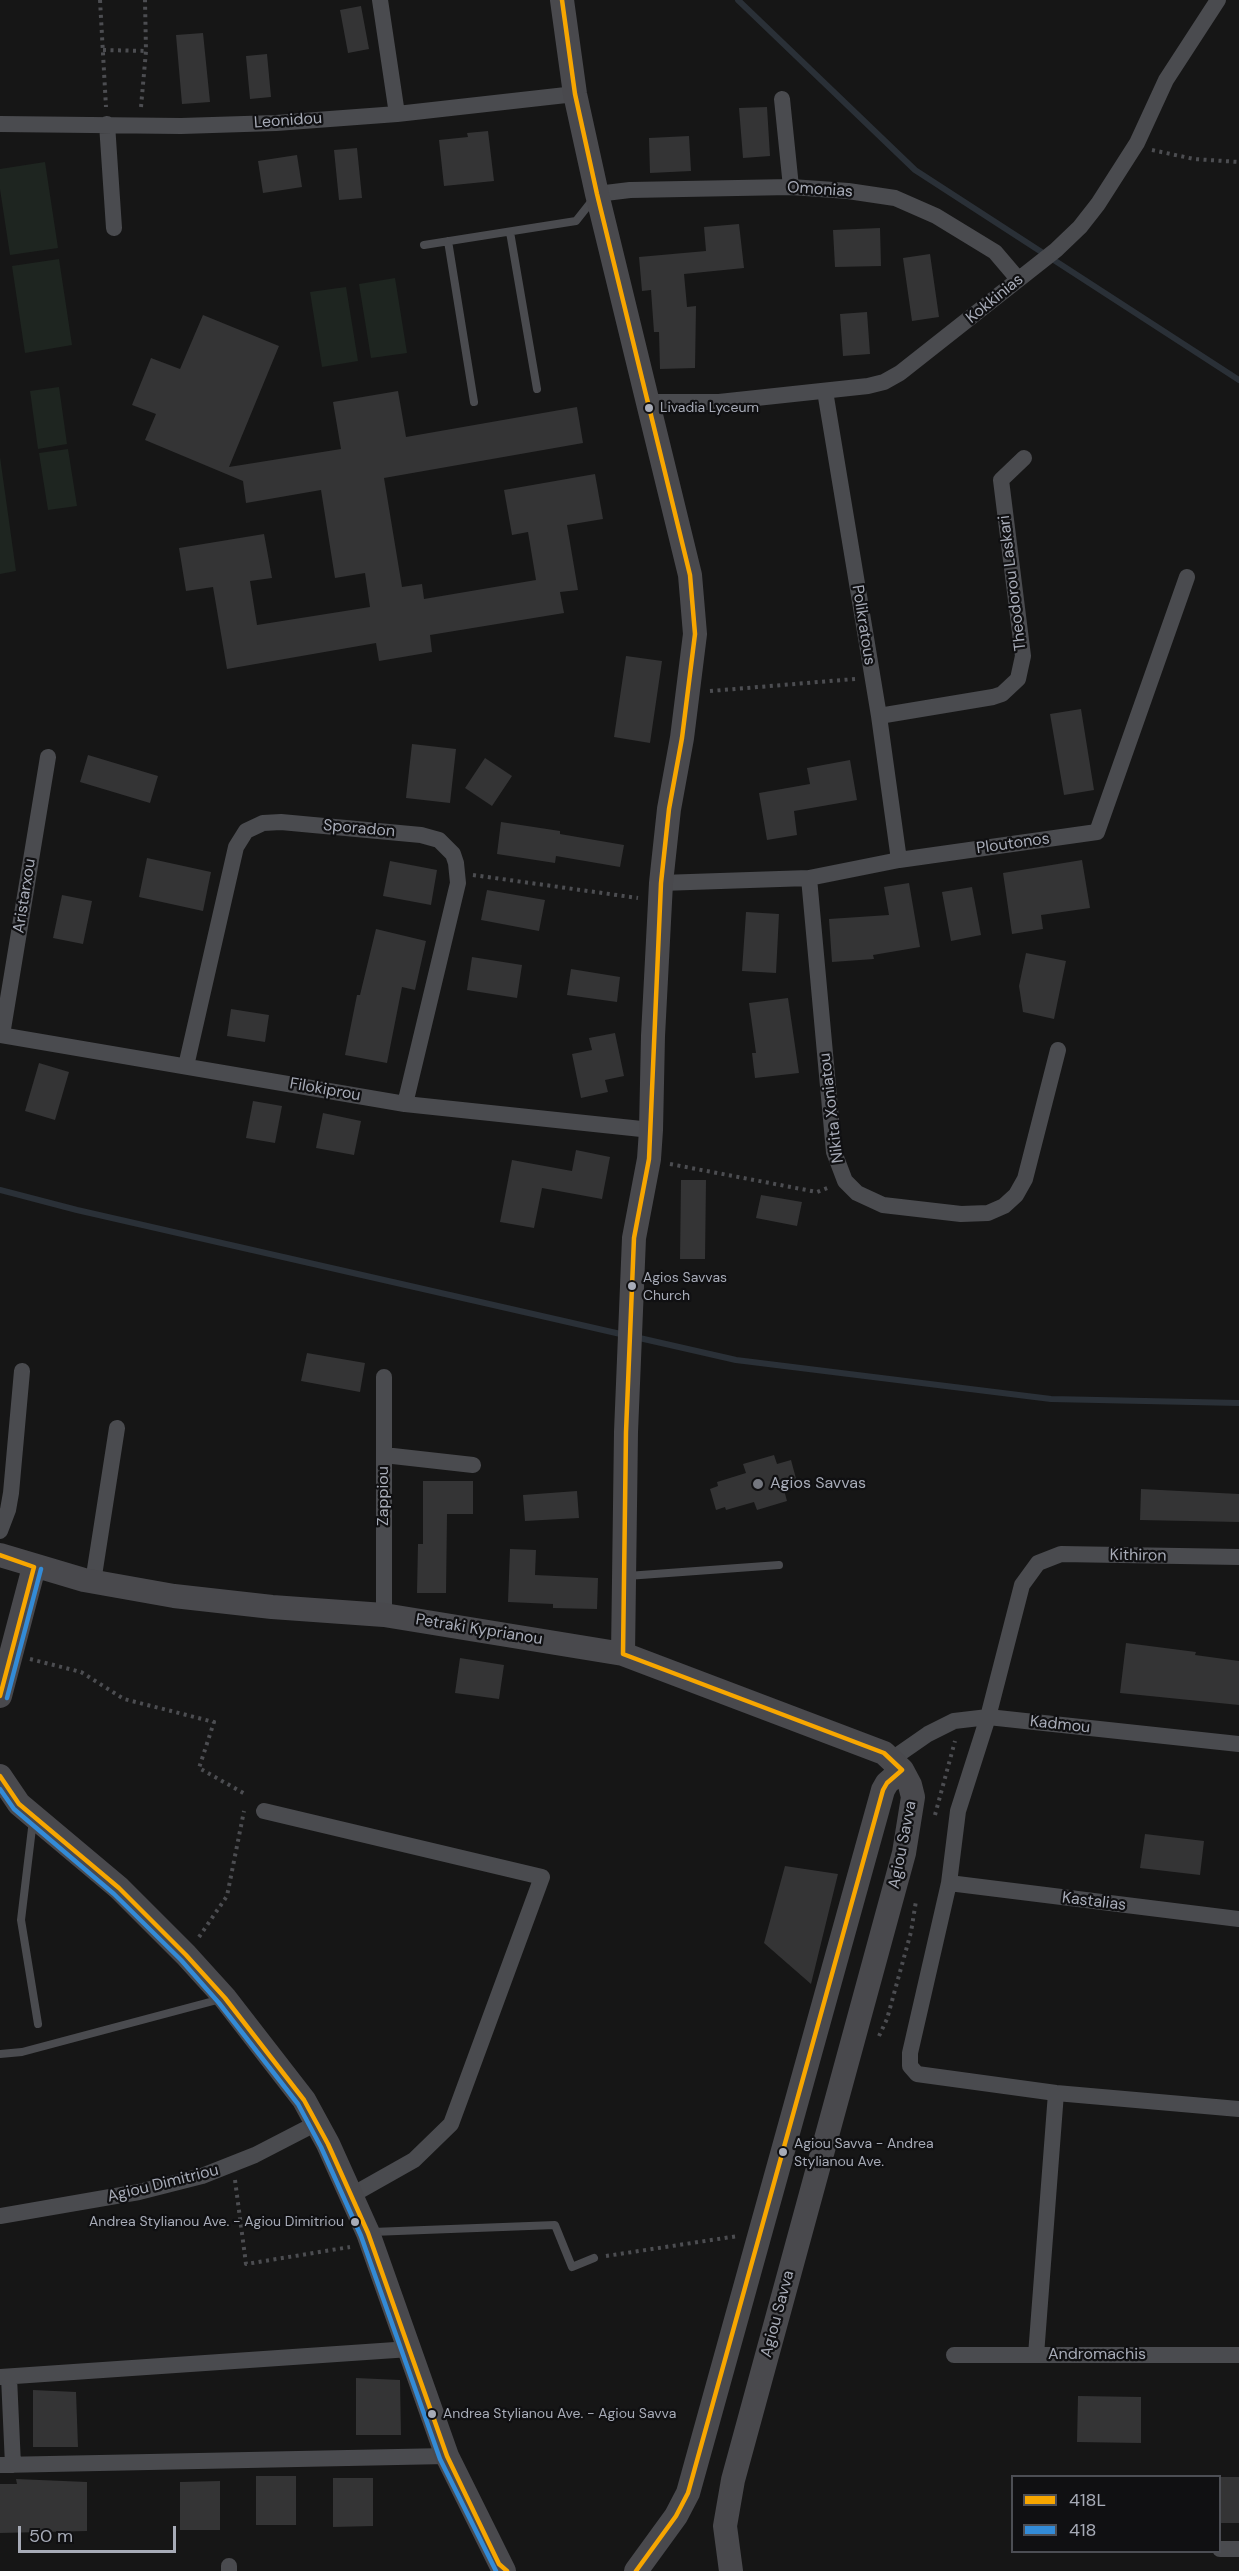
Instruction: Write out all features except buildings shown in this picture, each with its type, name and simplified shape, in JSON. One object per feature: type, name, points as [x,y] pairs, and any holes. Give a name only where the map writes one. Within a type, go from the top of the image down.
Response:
[{"type":"main road","points":[[562,0],[575,93],[597,194],[690,575],[695,634],[669,809],[661,892],[649,1160],[634,1238],[626,1432],[623,1654]]},
{"type":"main road","name":"Petraki Kyprianou","points":[[0,1555],[34,1567],[93,1582],[224,1602],[384,1615],[623,1654],[884,1753],[897,1764]]},
{"type":"main road","points":[[0,1696],[34,1567]]},
{"type":"main road","name":"Agiou Savva","points":[[636,2571],[676,2516],[688,2493],[883,1790],[897,1764]]},
{"type":"main road","name":"Agiou Savva","points":[[731,2571],[726,2526],[733,2480],[904,1853],[913,1797],[910,1785],[897,1764]]},
{"type":"main road","points":[[3,1789],[119,1888],[186,1955],[225,1998],[283,2071],[317,2123],[370,2238],[447,2456],[504,2569]]},
{"type":"street","points":[[380,0],[397,114]]},
{"type":"street","name":"Kokkinias","points":[[646,402],[719,402],[825,391],[868,386],[884,382],[900,373],[1056,250],[1098,204],[1137,143],[1166,80],[1218,0]]},
{"type":"street","name":"Leonidou","points":[[0,124],[181,126],[276,123],[397,114],[575,93]]},
{"type":"street","points":[[782,99],[791,187]]},
{"type":"street","points":[[107,124],[114,228]]},
{"type":"street","name":"Omonias","points":[[597,194],[630,190],[791,187],[848,190],[895,198],[936,216],[995,252],[1024,274]]},
{"type":"street","name":"Polikratous","points":[[825,391],[879,716],[899,860]]},
{"type":"street","name":"Theodorou Laskari","points":[[879,716],[993,697],[1002,694],[1018,679],[1023,656],[1000,480],[1024,458]]},
{"type":"street","name":"Ploutonos","points":[[661,892],[809,878],[899,860],[1097,832],[1187,577]]},
{"type":"street","name":"Aristarxou","points":[[1,1035],[48,758]]},
{"type":"street","name":"Sporadon","points":[[186,1066],[236,847],[246,831],[263,824],[281,822],[421,835],[439,840],[447,846],[453,854],[458,872]]},
{"type":"street","points":[[405,1104],[456,895],[458,872]]},
{"type":"street","name":"Nikita Xoniatou","points":[[809,878],[834,1152],[845,1181],[856,1193],[883,1205],[971,1215],[988,1213],[1004,1206],[1016,1194],[1025,1179],[1058,1050]]},
{"type":"street","name":"Filokiprou","points":[[1,1035],[405,1104],[651,1130]]},
{"type":"street","points":[[0,1531],[8,1510],[11,1493],[22,1371]]},
{"type":"street","name":"Zappiou","points":[[384,1377],[384,1615]]},
{"type":"street","points":[[93,1582],[117,1428]]},
{"type":"street","points":[[384,1455],[473,1465]]},
{"type":"street","name":"Kithiron","points":[[988,1717],[1022,1585],[1038,1563],[1061,1554],[1239,1557]]},
{"type":"street","points":[[988,1717],[958,1811],[949,1883],[910,2053],[910,2066],[917,2074],[1056,2093],[1239,2109]]},
{"type":"street","name":"Kadmou","points":[[897,1764],[928,1734],[954,1721],[988,1717],[1239,1744]]},
{"type":"street","points":[[264,1811],[542,1877],[451,2124],[414,2160],[352,2195]]},
{"type":"street","name":"Kastalias","points":[[949,1883],[1239,1919]]},
{"type":"street","points":[[1036,2355],[1056,2093]]},
{"type":"street","name":"Agiou Dimitriou","points":[[0,2216],[169,2185],[234,2164],[281,2143],[317,2123]]},
{"type":"street","points":[[410,2349],[5,2377],[6,2465],[447,2456]]},
{"type":"street","name":"Andromachis","points":[[954,2355],[1239,2355]]},
{"type":"street","points":[[1221,2549],[1239,2549]]},
{"type":"lane","points":[[424,245],[576,221],[597,194]]},
{"type":"lane","points":[[510,232],[537,389]]},
{"type":"lane","points":[[448,241],[474,402]]},
{"type":"lane","points":[[623,1576],[779,1565]]},
{"type":"lane","points":[[33,1816],[21,1920],[38,2024]]},
{"type":"lane","points":[[0,2054],[22,2052],[225,1998]]},
{"type":"lane","points":[[370,2238],[555,2225],[572,2267],[594,2258]]},
{"type":"path","points":[[100,0],[107,124]]},
{"type":"path","points":[[140,125],[146,51],[145,0]]},
{"type":"path","points":[[103,50],[146,51]]},
{"type":"path","points":[[1137,143],[1160,153],[1194,159],[1239,162]]},
{"type":"path","points":[[688,693],[872,677]]},
{"type":"path","points":[[458,872],[661,892]]},
{"type":"path","points":[[649,1160],[817,1192],[845,1181]]},
{"type":"path","points":[[11,1654],[81,1672],[124,1699],[214,1722],[199,1768],[248,1796],[227,1896],[186,1955]]},
{"type":"path","points":[[234,2164],[246,2264],[370,2238]]},
{"type":"path","points":[[594,2258],[761,2233]]},
{"type":"shaded area","points":[[45,162],[58,248],[10,255],[0,189],[0,169]]},
{"type":"shaded area","points":[[59,259],[72,345],[25,353],[12,266]]},
{"type":"shaded area","points":[[395,278],[407,353],[371,358],[359,284]]},
{"type":"shaded area","points":[[346,287],[358,361],[322,367],[310,292]]},
{"type":"shaded area","points":[[59,387],[67,444],[38,449],[30,391]]},
{"type":"shaded area","points":[[68,449],[77,506],[48,510],[39,453]]},
{"type":"shaded area","points":[[0,457],[16,571],[0,574]]},
{"type":"waterway","points":[[738,0],[915,170],[1239,380]]},
{"type":"waterway","points":[[0,1190],[77,1210],[625,1335]]},
{"type":"waterway","points":[[635,1337],[736,1360],[1051,1399],[1239,1403]]},
{"type":"transit line","name":"418L","points":[[562,0],[575,94],[597,194],[690,575],[695,634],[682,738],[669,809],[661,883],[649,1159],[634,1238],[626,1432],[623,1654],[884,1753],[902,1770],[887,1783],[883,1790],[688,2493],[676,2516],[636,2571]]},
{"type":"transit line","name":"418L","points":[[0,1555],[34,1567],[0,1696]]},
{"type":"transit line","name":"418","points":[[7,1698],[41,1569]]},
{"type":"transit line","name":"418L","points":[[0,1776],[19,1804],[119,1888],[186,1955],[225,1998],[304,2100],[328,2144],[368,2233],[447,2456],[499,2564],[507,2571]]},
{"type":"transit line","name":"418","points":[[0,1789],[14,1809],[114,1894],[181,1960],[219,2003],[298,2104],[321,2147],[361,2236],[440,2459],[496,2571]]},
{"type":"place","name":"Livadia Lyceum","points":[[649,408]]},
{"type":"place","name":"Agios Savvas Church","points":[[632,1286]]},
{"type":"place","name":"Agios Savvas","points":[[758,1484]]},
{"type":"place","name":"Agiou Savva - Andrea Stylianou Ave.","points":[[783,2152]]},
{"type":"place","name":"Andrea Stylianou Ave. - Agiou Dimitriou","points":[[355,2222]]},
{"type":"place","name":"Andrea Stylianou Ave. - Agiou Savva","points":[[432,2414]]}]
